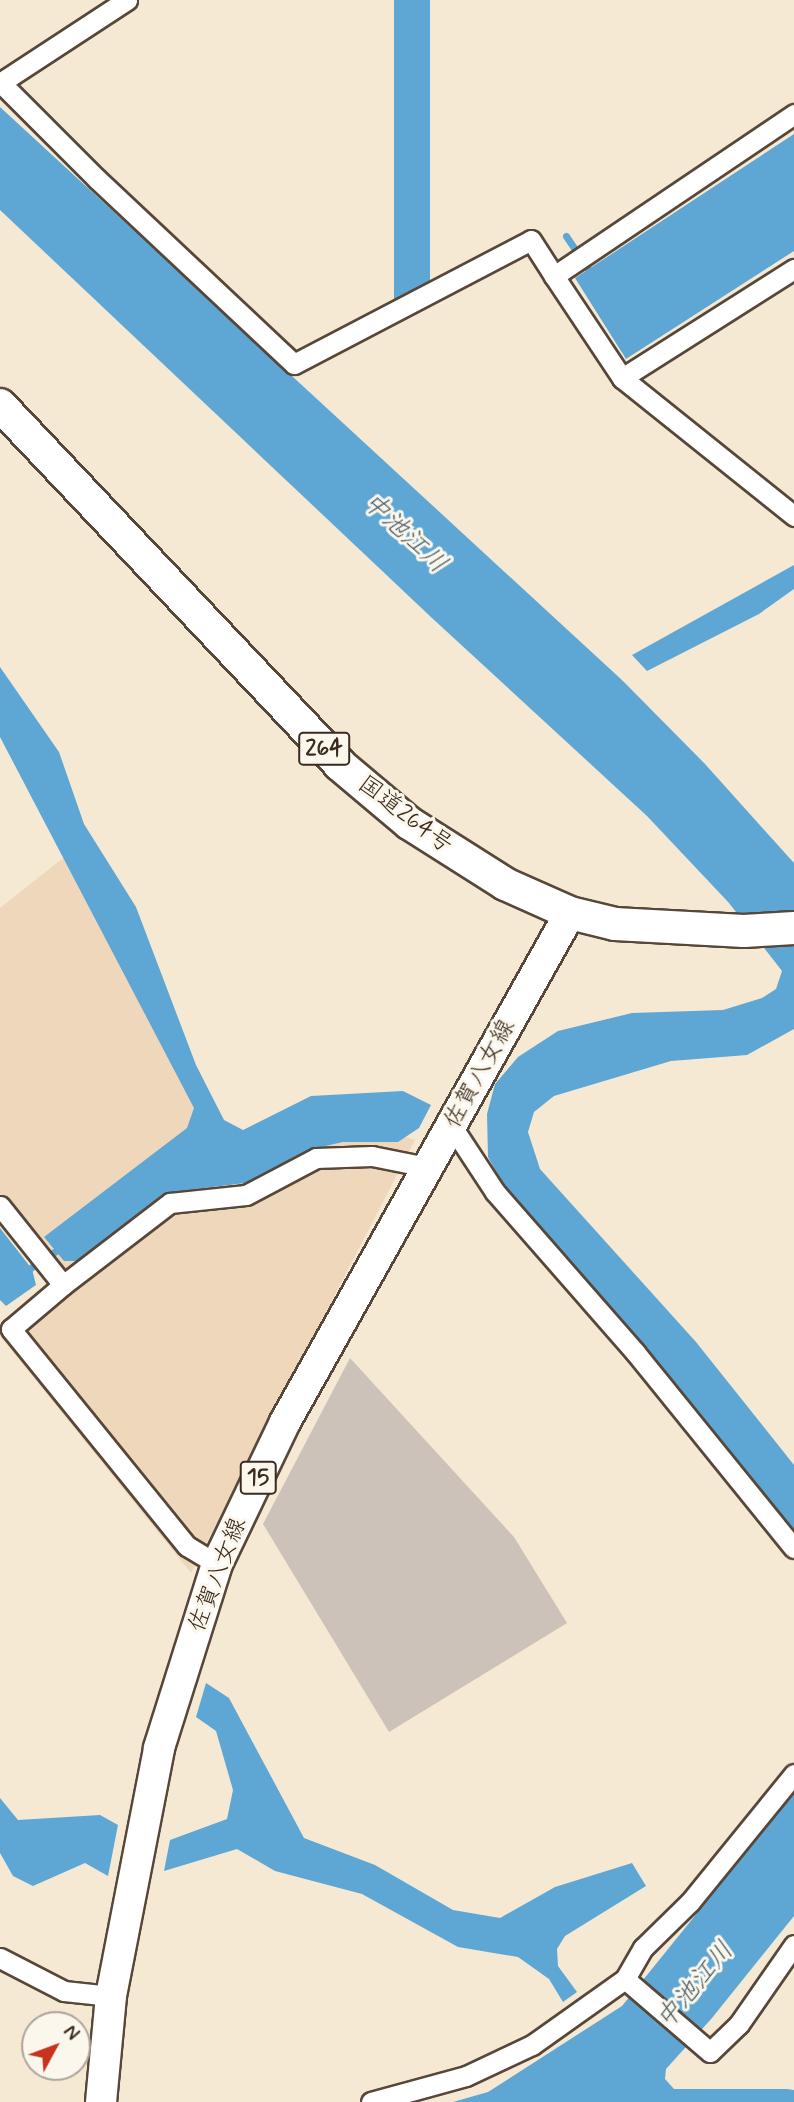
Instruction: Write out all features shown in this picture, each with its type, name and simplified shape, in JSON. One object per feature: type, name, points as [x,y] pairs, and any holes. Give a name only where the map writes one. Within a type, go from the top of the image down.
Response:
[{"type":"highway","name":"国道264号","points":[[0,405],[338,764],[420,830],[505,884],[570,913],[615,924],[744,931],[794,928]]},
{"type":"main road","name":"佐賀八女線","points":[[101,2102],[111,1996],[159,1748],[217,1564],[285,1422],[570,913]]},
{"type":"street","points":[[127,0],[0,82],[97,179],[294,365],[531,240],[622,378],[794,516]]},
{"type":"street","points":[[554,276],[794,114]]},
{"type":"street","points":[[622,378],[794,269]]},
{"type":"street","points":[[451,1125],[495,1192],[635,1352],[794,1548]]},
{"type":"street","points":[[217,1564],[187,1546],[6,1325],[170,1203],[246,1195],[316,1158],[372,1156],[427,1167]]},
{"type":"street","points":[[0,1206],[63,1285]]},
{"type":"street","points":[[372,2102],[466,2076],[521,2050],[625,1979],[643,1948],[690,1902],[794,1774]]},
{"type":"street","points":[[625,1979],[710,2052],[739,2024],[794,1945]]},
{"type":"street","points":[[0,1958],[64,1991],[111,1996]]},
{"type":"shaded area","points":[[72,851],[230,1156],[330,1111],[415,1140],[191,1573],[0,1336],[0,1325],[50,1283],[0,1220],[0,908]]},
{"type":"shaded area","points":[[350,1358],[514,1537],[567,1623],[389,1732],[263,1524]]},
{"type":"water","points":[[394,0],[430,0],[430,301],[394,301]]},
{"type":"water","name":"中池江川","points":[[0,107],[623,681],[705,764],[794,863],[794,1029],[747,1055],[671,1061],[554,1096],[534,1112],[528,1132],[540,1169],[696,1342],[794,1465],[794,1533],[645,1347],[506,1190],[488,1157],[487,1114],[495,1084],[518,1057],[558,1031],[632,1013],[723,1010],[762,998],[776,989],[782,971],[729,903],[647,816],[432,618],[0,210]]},
{"type":"water","points":[[794,134],[794,251],[626,359],[575,278]]},
{"type":"water","points":[[794,565],[794,589],[759,614],[647,671],[632,655]]},
{"type":"water","points":[[0,667],[59,752],[84,824],[136,907],[196,1065],[224,1120],[243,1130],[311,1096],[403,1091],[431,1105],[419,1128],[398,1142],[343,1142],[308,1150],[245,1183],[164,1193],[78,1261],[64,1261],[44,1237],[187,1128],[194,1108],[0,737]]},
{"type":"water","points":[[0,1228],[32,1269],[36,1285],[6,1306],[0,1300]]},
{"type":"water","points":[[206,1683],[229,1698],[304,1838],[375,1865],[453,1910],[500,1918],[555,1887],[632,1863],[646,1886],[565,1936],[557,1949],[558,1966],[577,1992],[563,2002],[549,1979],[518,1957],[458,1947],[362,1894],[275,1871],[237,1849],[164,1871],[170,1840],[227,1819],[233,1790],[216,1731],[196,1717]]},
{"type":"water","name":"中池江川","points":[[794,1793],[794,1916],[712,2018],[666,2069],[665,2079],[674,2089],[794,2090],[794,2102],[453,2102],[488,2092],[622,2006]]},
{"type":"water","points":[[0,1798],[18,1820],[100,1815],[118,1825],[108,1876],[85,1863],[33,1886],[13,1876],[0,1853]]},
{"type":"waterway","points":[[566,236],[593,276]]},
{"type":"waterway","points":[[26,1271],[63,1246]]}]
